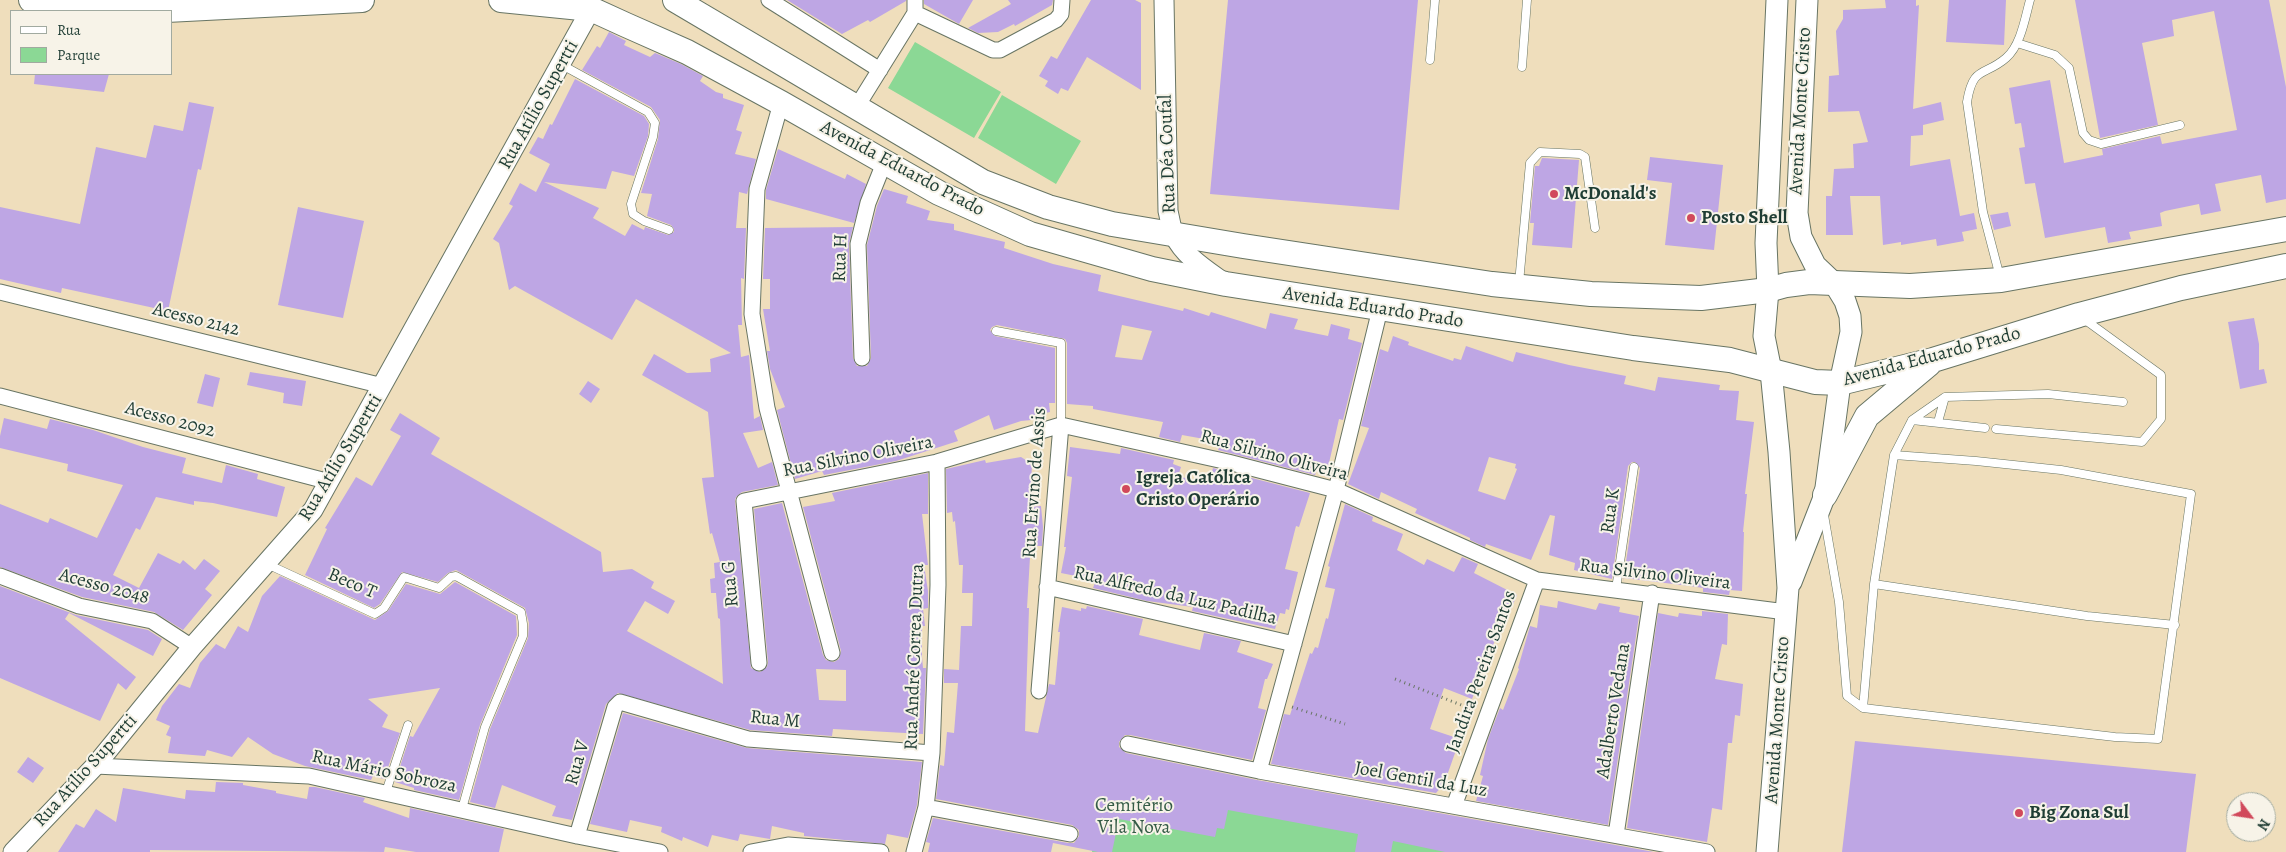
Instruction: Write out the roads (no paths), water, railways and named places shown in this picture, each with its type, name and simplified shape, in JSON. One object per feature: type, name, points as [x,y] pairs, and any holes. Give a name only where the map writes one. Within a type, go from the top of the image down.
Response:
[{"type":"main road","points":[[31,0],[49,4],[113,4],[143,10]]},
{"type":"main road","points":[[167,10],[362,0]]},
{"type":"main road","name":"Avenida Eduardo Prado","points":[[501,0],[591,9],[687,52],[939,193],[1030,234],[1152,269],[1226,284],[1633,348],[1730,360],[1815,382],[1840,383],[1933,360],[2079,315],[2181,288],[2286,266]]},
{"type":"main road","name":"Avenida Eduardo Prado","points":[[675,0],[984,182],[1039,204],[1112,224],[1518,287],[1591,294],[1701,298],[1768,290],[1808,282],[1910,286],[2001,280],[2286,229]]},
{"type":"main road","name":"Avenida Monte Cristo","points":[[1768,852],[1788,588],[1779,452],[1771,371],[1764,336],[1768,290],[1766,243],[1777,0]]},
{"type":"main road","name":"Avenida Monte Cristo","points":[[1788,588],[1824,501],[1840,383],[1851,332],[1850,316],[1844,301],[1834,283],[1815,264],[1801,237],[1797,213],[1807,0]]},
{"type":"main road","points":[[1824,501],[1868,416],[1933,360]]},
{"type":"street","points":[[769,0],[877,75]]},
{"type":"street","points":[[856,108],[915,7],[993,50],[1000,50],[1056,20],[1061,14],[1062,0]]},
{"type":"street","name":"Rua Déa Coufal","points":[[1164,0],[1168,211],[1174,234],[1193,259],[1226,284]]},
{"type":"street","name":"Rua Atílio Supertti","points":[[13,852],[95,766],[192,647],[314,510],[562,66],[591,9]]},
{"type":"street","points":[[781,103],[757,189],[752,314],[767,408],[832,653]]},
{"type":"street","name":"Rua H","points":[[862,358],[858,244],[868,203],[884,163]]},
{"type":"street","name":"Acesso 2142","points":[[0,292],[383,386]]},
{"type":"street","points":[[1259,771],[1336,490],[1380,309]]},
{"type":"street","name":"Acesso 2092","points":[[0,396],[330,482]]},
{"type":"street","name":"Rua Silvino Oliveira","points":[[744,501],[937,462],[1061,425],[1228,462],[1336,490],[1537,580],[1786,612]]},
{"type":"street","name":"Rua Ervino de Assis","points":[[1039,691],[1061,425]]},
{"type":"street","name":"Rua André Correa Dutra","points":[[914,852],[926,806],[932,753],[938,585],[937,462]]},
{"type":"street","name":"Rua G","points":[[744,501],[759,663]]},
{"type":"street","name":"Acesso 2048","points":[[0,576],[79,606],[152,621],[192,647]]},
{"type":"street","name":"Jandira Pereira Santos","points":[[1454,806],[1537,580]]},
{"type":"street","name":"Rua Alfredo da Luz Padilha","points":[[1047,587],[1294,644]]},
{"type":"street","name":"Adalberto Vedana","points":[[1616,835],[1652,594]]},
{"type":"street","name":"Rua M","points":[[618,702],[748,739],[932,753]]},
{"type":"street","name":"Rua V","points":[[577,836],[618,702]]},
{"type":"street","name":"Joel Gentil da Luz","points":[[1128,744],[1259,771],[1707,852]]},
{"type":"street","name":"Rua Mário Sobroza","points":[[95,766],[309,776],[577,836],[660,852]]},
{"type":"street","points":[[926,806],[1070,834]]},
{"type":"street","points":[[751,852],[788,844],[881,852]]},
{"type":"lane","points":[[1430,60],[1435,0]]},
{"type":"lane","points":[[1522,67],[1527,0]]},
{"type":"lane","points":[[2001,280],[1983,212],[1967,102],[1970,85],[1980,72],[2007,58],[2017,43],[2030,0]]},
{"type":"lane","points":[[2017,43],[2055,55],[2069,68],[2083,133],[2089,140],[2101,144],[2180,125]]},
{"type":"lane","points":[[562,66],[648,112],[655,123],[653,137],[631,204],[634,214],[644,221],[669,230]]},
{"type":"lane","points":[[1518,287],[1530,163],[1534,156],[1540,152],[1580,154],[1585,157],[1595,228]]},
{"type":"lane","points":[[1996,428],[2142,442],[2161,419],[2161,375],[2079,315]]},
{"type":"lane","name":"Rua Ervino de Assis","points":[[996,331],[1061,343],[1061,425]]},
{"type":"lane","points":[[1863,708],[1874,584],[1894,455],[1912,420],[1945,397],[2048,394],[2123,402]]},
{"type":"lane","points":[[1938,422],[1945,397]]},
{"type":"lane","points":[[1912,420],[1985,428]]},
{"type":"lane","points":[[1824,501],[1839,602],[1847,696],[1863,708],[2115,737],[2158,739],[2175,625],[2191,494],[2062,470],[1894,455]]},
{"type":"lane","name":"Rua K","points":[[1616,589],[1634,467]]},
{"type":"lane","name":"Beco T","points":[[267,564],[375,614],[384,608],[404,577],[439,588],[451,577],[456,576],[520,612],[524,624],[523,636],[485,727],[462,809]]},
{"type":"lane","points":[[1874,584],[2087,616],[2175,625]]},
{"type":"lane","points":[[386,792],[408,725]]},
{"type":"place","name":"McDonald's","points":[[1554,194]]},
{"type":"place","name":"Posto Shell","points":[[1691,218]]},
{"type":"place","name":"Igreja Católica Cristo Operário","points":[[1126,489]]},
{"type":"place","name":"Big Zona Sul","points":[[2019,813]]},
{"type":"park label","name":"Cemitério Vila Nova","points":[[1134,817]]}]
